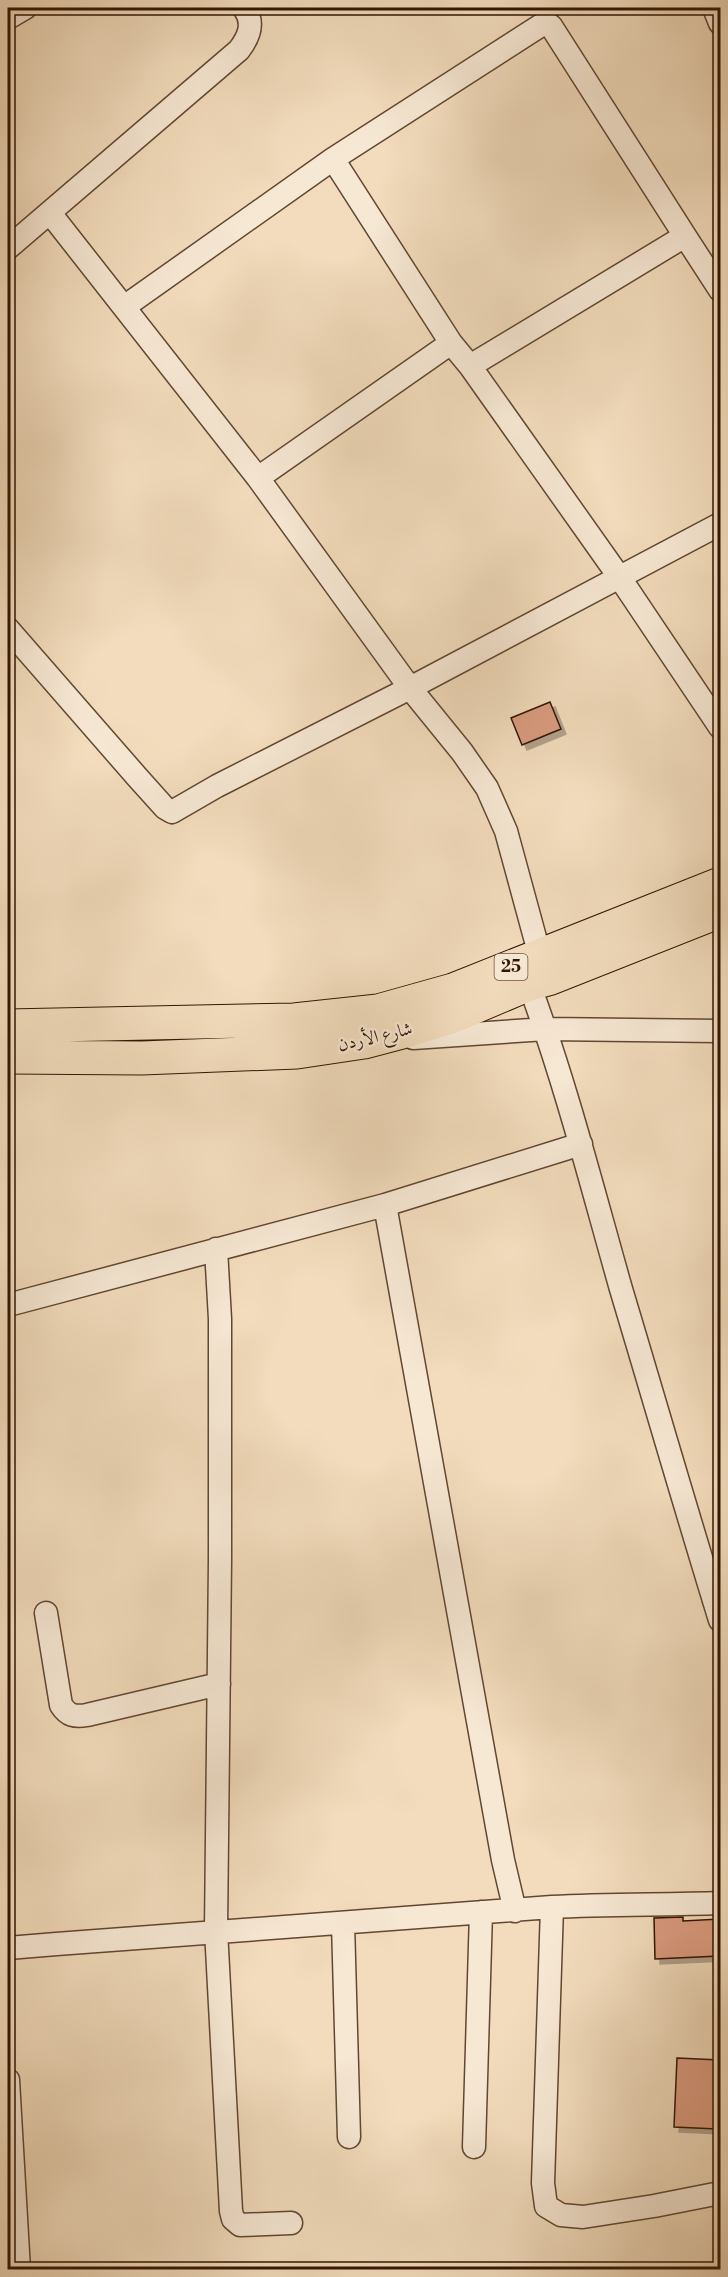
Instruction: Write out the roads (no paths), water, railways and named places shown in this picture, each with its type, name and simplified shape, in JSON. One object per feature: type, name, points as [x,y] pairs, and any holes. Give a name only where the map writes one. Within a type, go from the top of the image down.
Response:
[{"type":"highway","name":"شارع الأردن","points":[[8,1026],[295,1036],[364,1042],[451,1017],[534,970],[720,884]]},
{"type":"highway","name":"شارع الأردن","points":[[8,1057],[142,1058],[295,1036],[357,1015],[534,970],[551,978],[720,911]]},
{"type":"street","points":[[8,18],[25,8]]},
{"type":"street","points":[[8,248],[238,50],[247,40],[251,29],[248,14],[244,8]]},
{"type":"street","points":[[714,8],[720,23]]},
{"type":"street","points":[[124,307],[333,159],[546,22],[551,26],[720,290]]},
{"type":"street","points":[[333,159],[451,343],[470,366],[620,579],[720,727]]},
{"type":"street","points":[[50,213],[258,478],[410,688],[462,752],[487,788],[506,831],[546,1029],[713,1574],[720,1620]]},
{"type":"street","points":[[470,366],[685,236]]},
{"type":"street","points":[[258,478],[451,343]]},
{"type":"street","points":[[8,629],[170,812],[620,579],[720,524]]},
{"type":"street","points":[[364,1042],[546,1029],[720,1031]]},
{"type":"street","points":[[8,1305],[385,1205],[581,1144]]},
{"type":"street","points":[[385,1205],[503,1860],[515,1911]]},
{"type":"street","points":[[216,1249],[220,1319],[216,1930],[233,2219],[240,2225],[291,2223]]},
{"type":"street","points":[[45,1613],[61,1705],[67,1713],[76,1717],[219,1684]]},
{"type":"street","points":[[8,1948],[216,1930],[552,1907],[720,1903]]},
{"type":"street","points":[[552,1907],[543,2182],[546,2206],[561,2215],[584,2217],[720,2193]]},
{"type":"street","points":[[474,2147],[481,1912]]},
{"type":"street","points":[[343,1923],[349,2137]]},
{"type":"street","points":[[8,2080],[19,2270]]}]
